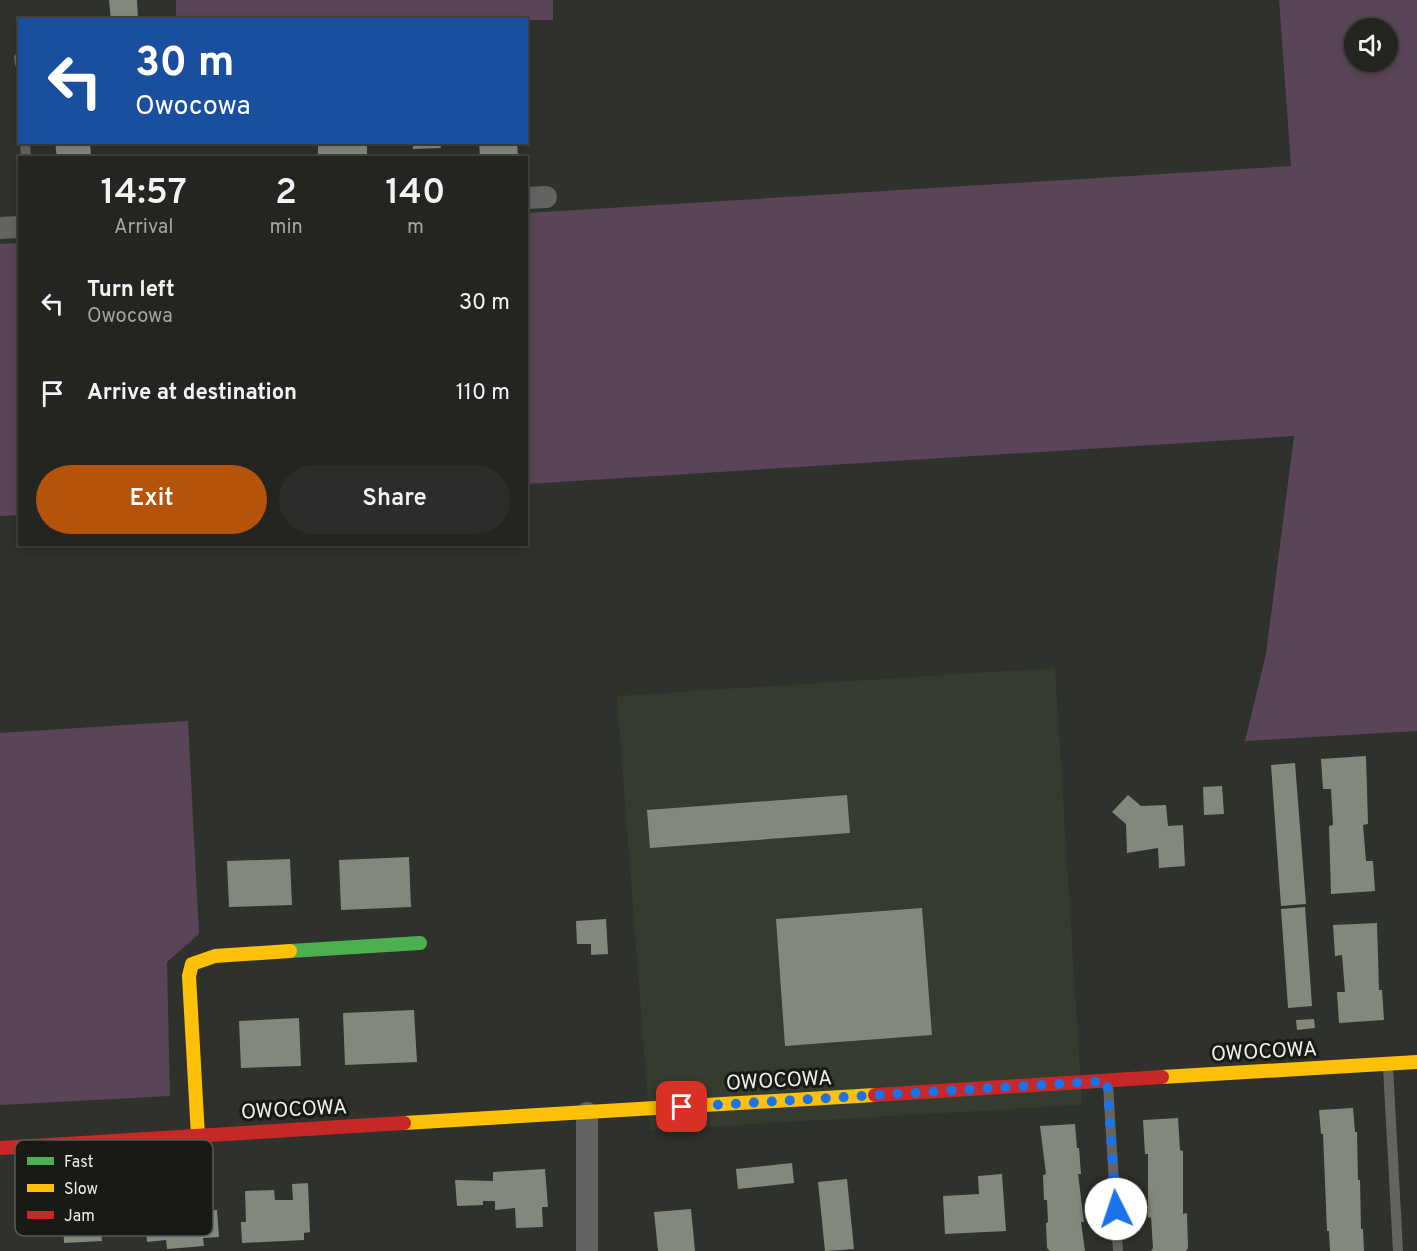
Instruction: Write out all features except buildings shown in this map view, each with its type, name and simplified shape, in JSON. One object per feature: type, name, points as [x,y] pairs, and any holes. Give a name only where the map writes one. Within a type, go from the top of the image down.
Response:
[{"type":"street","points":[[0,228],[18,227]]},
{"type":"street","points":[[198,1136],[189,976],[192,963],[215,956],[420,943]]},
{"type":"street","name":"OWOCOWA","points":[[132,1140],[1417,1062]]},
{"type":"street","points":[[587,1113],[587,1251]]},
{"type":"street","name":"OWOCOWA","points":[[0,1148],[15,1147]]},
{"type":"lane","points":[[1388,1064],[1398,1251]]},
{"type":"lane","points":[[1107,1081],[1118,1251]]},
{"type":"shaded area","points":[[176,0],[553,0],[553,20],[528,20],[528,18],[176,18]]},
{"type":"shaded area","points":[[1279,0],[1417,0],[1417,731],[1245,741],[1266,654],[1294,436],[528,484],[528,213],[1291,166]]},
{"type":"shaded area","points":[[18,243],[18,515],[0,516],[0,244]]},
{"type":"shaded area","points":[[1055,668],[1082,1105],[650,1130],[617,696]]},
{"type":"shaded area","points":[[188,721],[199,934],[167,962],[170,1096],[0,1105],[0,733]]},
{"type":"traffic: fast","points":[[290,951],[420,943]]},
{"type":"traffic: slow","points":[[198,1136],[189,976],[192,964],[215,956],[290,951]]},
{"type":"traffic: slow","points":[[1162,1077],[1417,1062]]},
{"type":"traffic: slow","points":[[404,1123],[875,1095]]},
{"type":"traffic: jam","points":[[875,1095],[1162,1077]]},
{"type":"traffic: jam","points":[[129,1140],[404,1123]]},
{"type":"traffic: jam","points":[[0,1148],[15,1147]]},
{"type":"route","points":[[682,1107],[1107,1081],[1116,1209]]}]
